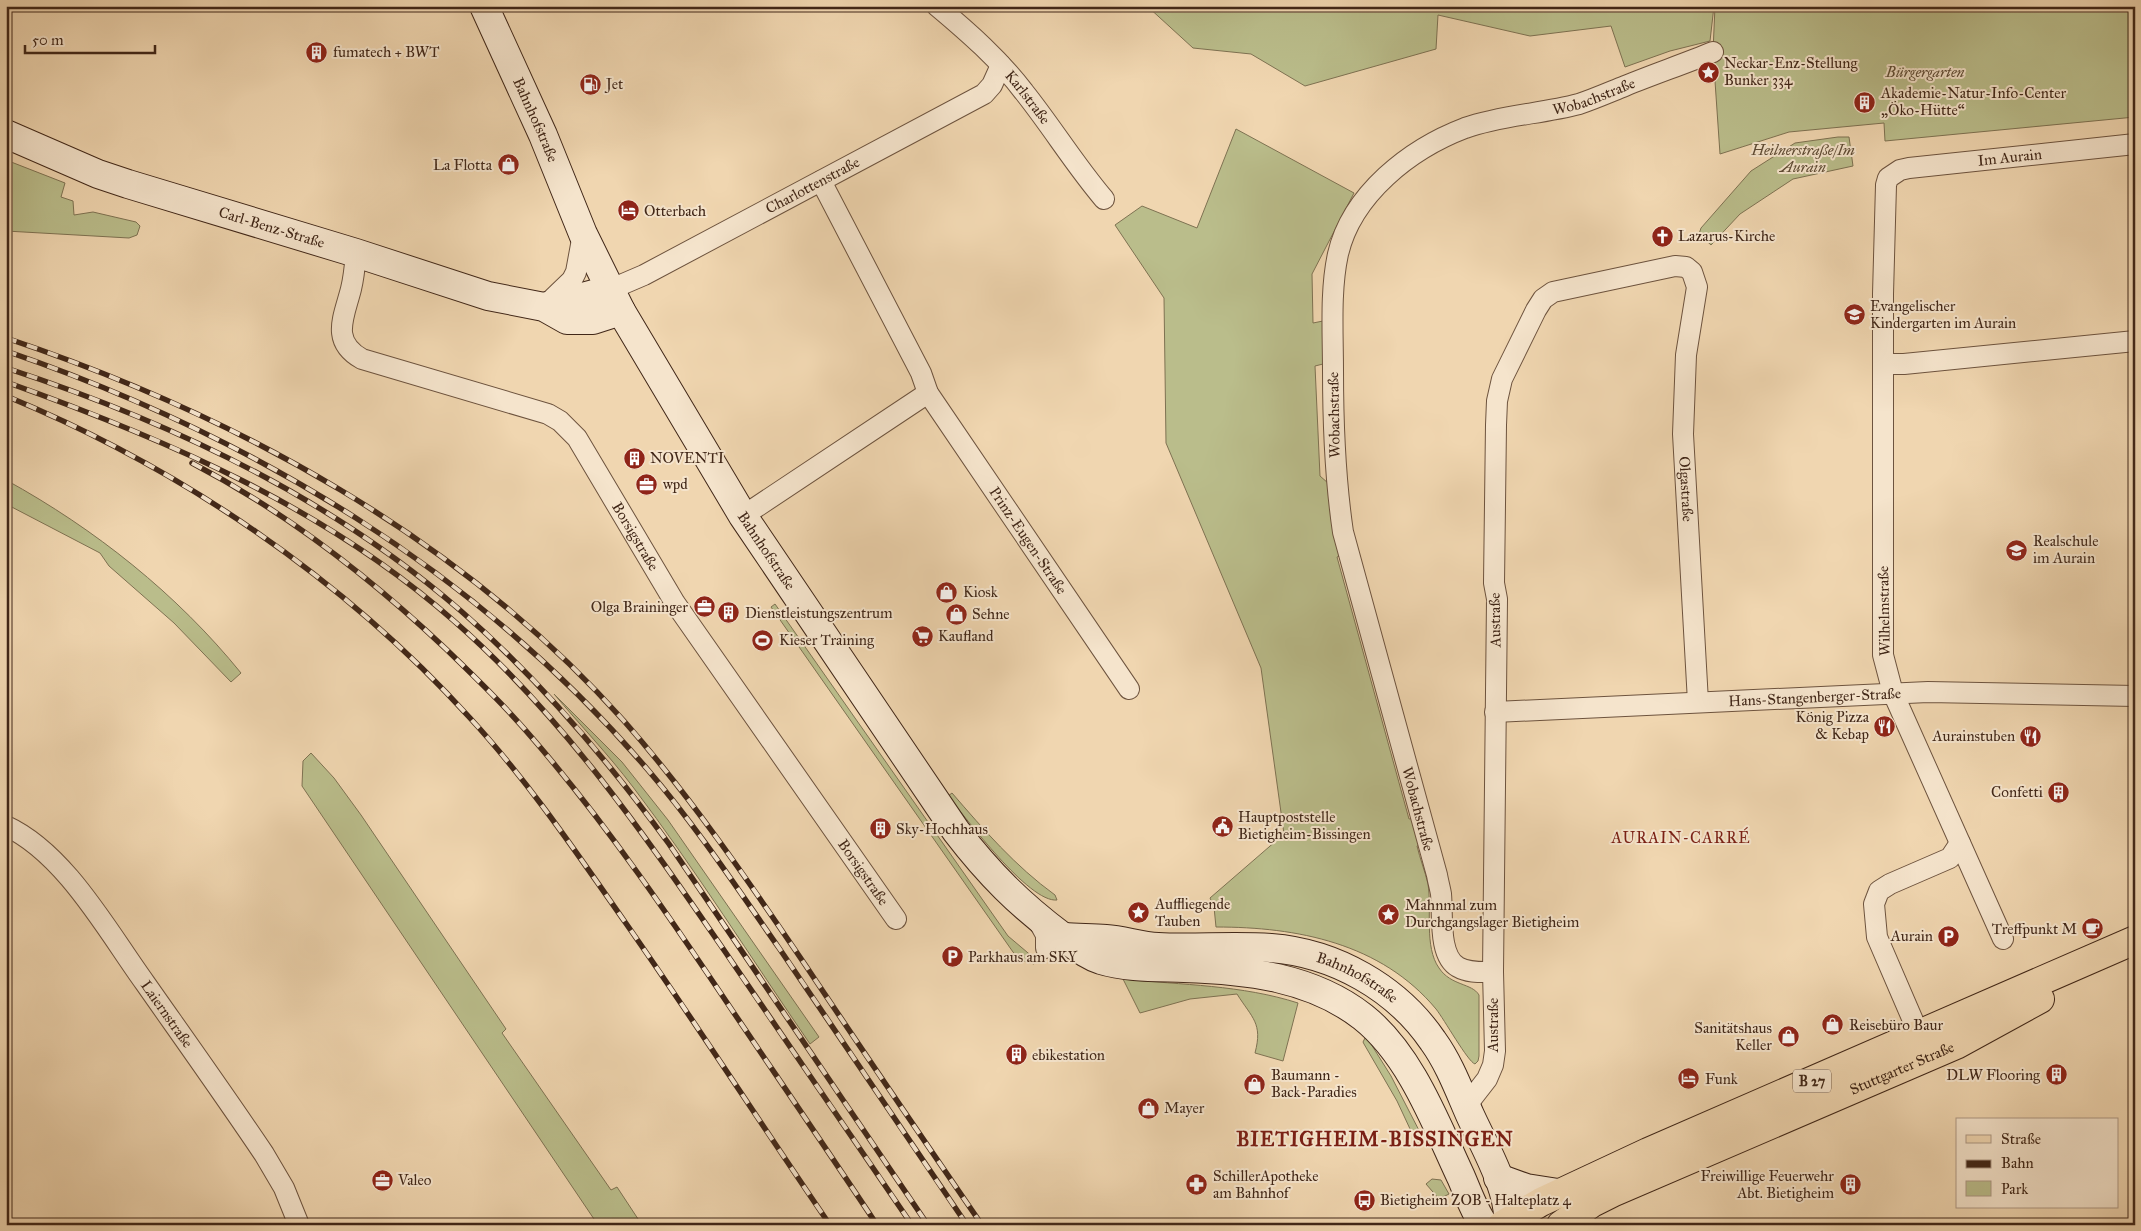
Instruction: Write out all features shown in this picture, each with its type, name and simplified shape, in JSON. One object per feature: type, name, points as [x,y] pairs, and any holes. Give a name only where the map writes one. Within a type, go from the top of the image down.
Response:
[{"type":"main road","name":"Stuttgarter Straße","points":[[1561,1225],[1592,1203],[1612,1193],[1924,1046],[2135,940]]},
{"type":"main road","name":"Stuttgarter Straße","points":[[1558,1194],[1924,1046],[1977,1034],[2030,1004],[2135,958]]},
{"type":"main road","name":"B 27","points":[[1501,1224],[1558,1194]]},
{"type":"street","name":"Bahnhofstraße","points":[[484,6],[543,134],[583,234],[615,301],[743,516],[956,831],[984,866],[1013,897],[1036,917],[1055,943],[1113,962],[1147,967],[1243,972],[1273,977],[1306,985],[1331,996],[1365,1018],[1383,1036],[1406,1066],[1501,1224]]},
{"type":"street","name":"Karlstraße","points":[[937,6],[982,45],[1001,65],[1024,92],[1083,175],[1104,199]]},
{"type":"street","name":"Wobachstraße","points":[[1493,972],[1470,972],[1458,967],[1450,960],[1446,951],[1443,936],[1441,894],[1437,875],[1343,532],[1336,480],[1334,437],[1333,309],[1338,254],[1344,234],[1357,211],[1373,190],[1424,147],[1464,129],[1488,121],[1580,103],[1713,52]]},
{"type":"street","name":"Charlottenstraße","points":[[615,301],[642,276],[984,94],[992,85],[1001,65]]},
{"type":"street","name":"Carl-Benz-Straße","points":[[6,134],[98,174],[356,253],[488,296],[544,307],[615,301]]},
{"type":"street","name":"Im Aurain","points":[[1888,178],[1900,170],[1909,168],[2135,144]]},
{"type":"street","name":"Wilhelmstraße","points":[[1888,178],[1885,212],[1883,364],[1883,655],[1893,693],[2003,940]]},
{"type":"street","name":"Prinz-Eugen-Straße","points":[[821,182],[917,366],[928,393],[1129,689]]},
{"type":"street","points":[[544,307],[572,280],[576,272],[583,234]]},
{"type":"street","name":"Borsigstraße","points":[[356,253],[352,286],[341,324],[342,337],[347,347],[362,359],[548,414],[568,428],[577,438],[674,603],[896,920]]},
{"type":"street","name":"Austraße","points":[[1466,1106],[1487,1079],[1493,1065],[1496,425],[1497,401],[1502,379],[1536,310],[1543,299],[1553,292],[1675,266],[1686,267],[1695,278]]},
{"type":"street","name":"Olgastraße","points":[[1695,278],[1697,287],[1686,355],[1683,434],[1698,702]]},
{"type":"street","points":[[1883,364],[1914,363],[2135,341]]},
{"type":"street","points":[[743,516],[928,393]]},
{"type":"street","name":"Hans-Stangenberger-Straße","points":[[1495,712],[1928,692],[2135,696]]},
{"type":"street","name":"Laiernstraße","points":[[6,826],[30,840],[48,854],[83,896],[268,1161],[284,1188],[300,1225]]},
{"type":"street","points":[[1924,1046],[1877,937],[1874,904],[1879,890],[1950,858],[1960,843]]},
{"type":"street","name":"Bahnhofstraße","points":[[1055,943],[1107,939],[1158,947],[1273,948],[1314,956],[1343,967],[1387,992],[1419,1022],[1446,1062],[1506,1200],[1501,1224]]},
{"type":"street","points":[[1498,1178],[1526,1188],[1558,1194]]},
{"type":"green space","points":[[1147,6],[1538,6],[1553,9],[1714,6],[1710,41],[1670,51],[1625,67],[1611,26],[1530,36],[1438,15],[1436,49],[1305,86],[1251,54],[1193,48]]},
{"type":"green space","name":"Bürgergarten","points":[[1715,6],[2135,6],[2135,117],[1885,141],[1884,123],[1789,132],[1720,154],[1713,52]]},
{"type":"green space","points":[[1236,129],[1354,193],[1312,274],[1313,323],[1323,321],[1323,364],[1315,366],[1320,476],[1328,483],[1335,540],[1343,555],[1337,557],[1409,819],[1415,818],[1422,844],[1417,846],[1428,884],[1430,939],[1434,959],[1439,968],[1449,978],[1471,988],[1479,995],[1479,1056],[1475,1064],[1467,1056],[1436,1009],[1414,987],[1390,968],[1364,954],[1336,943],[1307,936],[1277,931],[1216,927],[1214,907],[1210,898],[1284,834],[1261,668],[1166,443],[1164,298],[1115,225],[1142,206],[1197,228]]},
{"type":"green space","name":"Heilnerstraße/Im Aurain","points":[[1849,137],[1853,166],[1793,179],[1740,214],[1711,245],[1699,234],[1701,228],[1751,171],[1795,143]]},
{"type":"green space","points":[[6,160],[65,183],[61,197],[73,201],[74,215],[93,212],[136,222],[140,226],[137,235],[129,238],[6,231]]},
{"type":"green space","points":[[6,480],[71,520],[133,565],[190,616],[241,673],[231,682],[174,623],[109,566],[100,553],[6,504]]},
{"type":"green space","points":[[775,604],[1008,936],[1034,958],[1034,964],[1020,960],[1013,952],[771,607]]},
{"type":"green space","points":[[554,694],[622,762],[668,820],[819,1037],[810,1044],[656,818],[614,763]]},
{"type":"green space","points":[[311,753],[334,778],[361,815],[506,1029],[502,1033],[611,1190],[617,1187],[642,1225],[598,1225],[302,786],[303,761]]},
{"type":"green space","points":[[952,793],[1001,847],[1040,884],[1055,895],[1057,900],[1045,897],[1015,874],[948,796]]},
{"type":"green space","points":[[1123,979],[1234,989],[1255,992],[1298,1003],[1283,1061],[1255,1053],[1258,1034],[1257,1027],[1237,994],[1190,999],[1140,1013]]},
{"type":"green space","points":[[1366,1036],[1391,1076],[1425,1142],[1418,1146],[1397,1101],[1363,1042]]},
{"type":"green space","points":[[1432,1179],[1441,1180],[1449,1194],[1439,1199],[1426,1184]]},
{"type":"railway","points":[[6,338],[92,369],[177,405],[260,445],[340,490],[417,540],[491,595],[560,655],[624,721],[649,750],[719,841],[982,1225]]},
{"type":"railway","points":[[6,351],[97,385],[186,424],[272,468],[356,518],[435,573],[511,633],[582,699],[648,770],[683,813],[779,948],[967,1225]]},
{"type":"railway","points":[[6,368],[128,412],[187,438],[303,498],[411,570],[490,637],[545,693],[597,751],[646,812],[928,1225]]},
{"type":"railway","points":[[6,382],[126,427],[242,480],[298,511],[352,544],[405,581],[454,621],[494,658],[532,697],[567,738],[634,823],[697,911],[912,1225]]},
{"type":"railway","points":[[6,396],[134,457],[196,492],[256,532],[313,574],[369,619],[421,667],[491,742],[551,817],[651,960],[830,1225]]},
{"type":"railway","points":[[192,463],[227,482],[294,524],[357,572],[447,650],[524,728],[588,806],[638,874],[687,943],[877,1225]]},
{"type":"place","name":"fumatech + BWT","points":[[317,52]]},
{"type":"place","name":"Neckar-Enz-Stellung Bunker 334","points":[[1708,72]]},
{"type":"place","name":"Jet","points":[[590,84]]},
{"type":"place","name":"Akademie-Natur-Info-Center „Öko-Hütte“","points":[[1865,102]]},
{"type":"place","name":"La Flotta","points":[[508,165]]},
{"type":"place","name":"Otterbach","points":[[628,211]]},
{"type":"place","name":"Lazarus-Kirche","points":[[1662,236]]},
{"type":"place","name":"Evangelischer Kindergarten im Aurain","points":[[1854,315]]},
{"type":"place","name":"NOVENTI","points":[[634,458]]},
{"type":"place","name":"wpd","points":[[647,484]]},
{"type":"place","name":"Realschule im Aurain","points":[[2017,550]]},
{"type":"place","name":"Kiosk","points":[[947,592]]},
{"type":"place","name":"Olga Braininger","points":[[704,607]]},
{"type":"place","name":"Dienstleistungszentrum","points":[[729,613]]},
{"type":"place","name":"Sehne","points":[[956,614]]},
{"type":"place","name":"Kaufland","points":[[922,636]]},
{"type":"place","name":"Kieser Training","points":[[763,640]]},
{"type":"place","name":"König Pizza & Kebap","points":[[1885,726]]},
{"type":"place","name":"Aurainstuben","points":[[2031,736]]},
{"type":"place","name":"Confetti","points":[[2059,792]]},
{"type":"place","name":"Hauptpoststelle Bietigheim-Bissingen","points":[[1222,826]]},
{"type":"place","name":"Sky-Hochhaus","points":[[880,829]]},
{"type":"place","name":"Auffliegende Tauben","points":[[1139,913]]},
{"type":"place","name":"Mahnmal zum Durchgangslager Bietigheim","points":[[1389,914]]},
{"type":"place","name":"Treffpunkt M","points":[[2093,929]]},
{"type":"place","name":"Aurain","points":[[1949,936]]},
{"type":"place","name":"Parkhaus am SKY","points":[[952,957]]},
{"type":"place","name":"Reisebüro Baur","points":[[1833,1025]]},
{"type":"place","name":"Sanitätshaus Keller","points":[[1788,1037]]},
{"type":"place","name":"ebikestation","points":[[1016,1055]]},
{"type":"place","name":"DLW Flooring","points":[[2056,1075]]},
{"type":"place","name":"Funk","points":[[1689,1079]]},
{"type":"place","name":"Baumann - Back-Paradies","points":[[1255,1084]]},
{"type":"place","name":"Mayer","points":[[1148,1108]]},
{"type":"place","name":"Valeo","points":[[382,1180]]},
{"type":"place","name":"SchillerApotheke am Bahnhof","points":[[1197,1185]]},
{"type":"place","name":"Freiwillige Feuerwehr Abt. Bietigheim","points":[[1850,1185]]},
{"type":"place","name":"Bietigheim ZOB - Halteplatz 4","points":[[1364,1200]]},
{"type":"district","name":"AURAIN-CARRÉ","points":[[1681,837]]},
{"type":"district","name":"BIETIGHEIM-BISSINGEN","points":[[1375,1139]]}]
